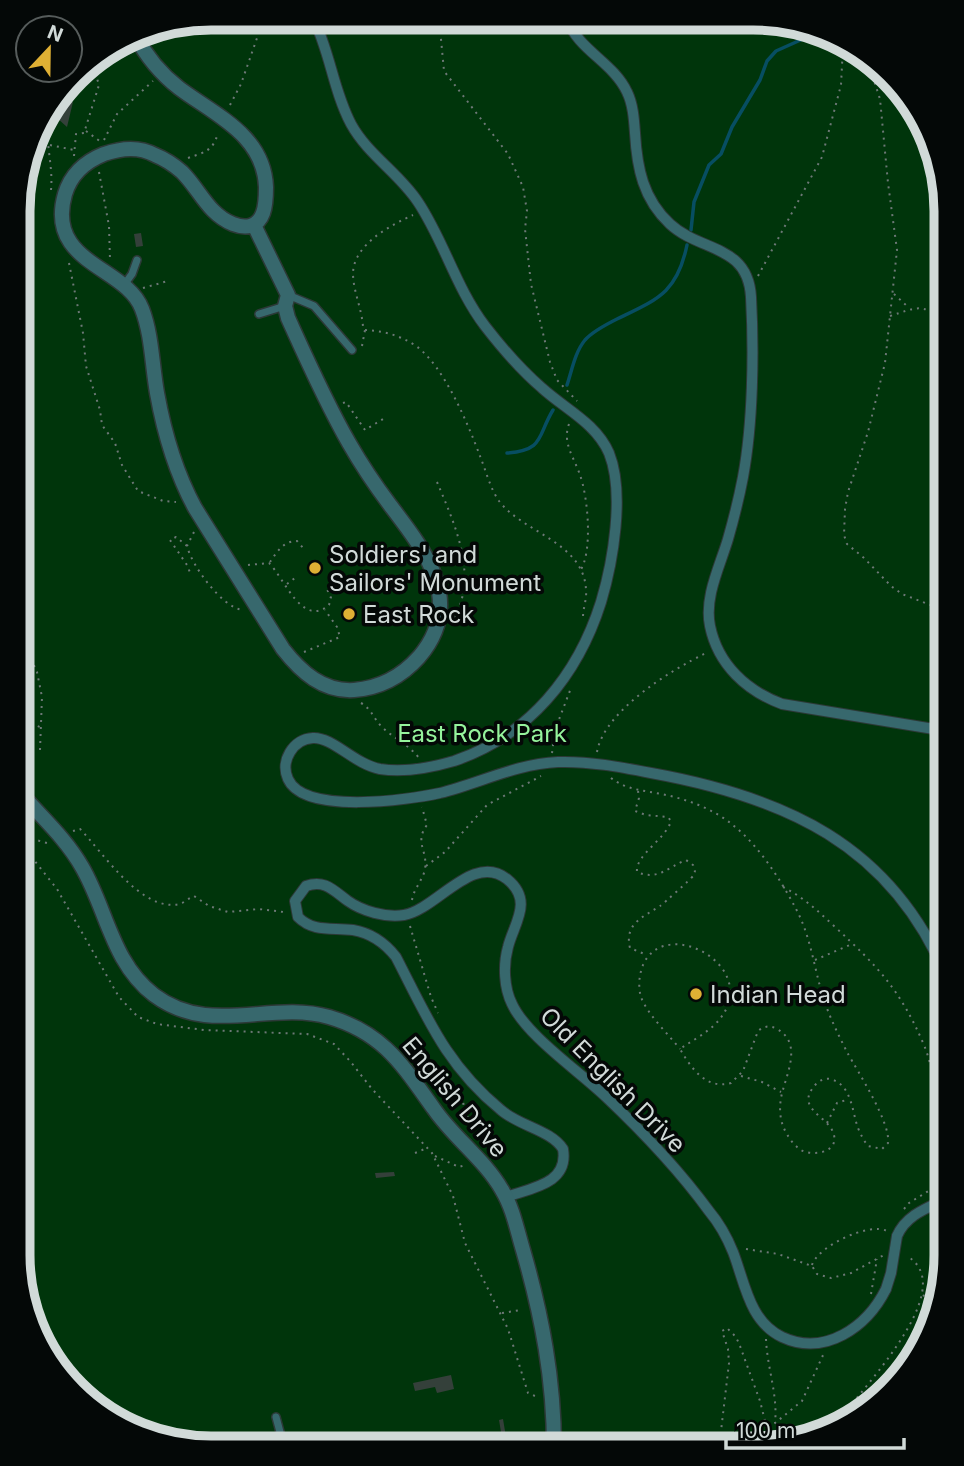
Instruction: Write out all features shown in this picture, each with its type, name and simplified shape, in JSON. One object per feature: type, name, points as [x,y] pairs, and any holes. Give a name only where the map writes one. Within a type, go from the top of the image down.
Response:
[{"type":"street","points":[[318,30],[337,92],[352,127],[424,210],[459,286],[486,327],[539,385],[593,430],[608,453],[615,495],[613,557],[599,609],[573,667],[549,699],[517,727],[481,750],[423,769],[379,769],[354,760],[328,741],[307,738],[287,755],[285,766],[289,781],[301,793],[322,799],[356,802],[433,794],[503,772],[553,763],[600,764],[676,777],[737,793],[783,811],[838,839],[862,857],[902,898],[934,949]]},
{"type":"street","points":[[573,30],[578,40],[607,66],[626,90],[632,110],[641,180],[652,204],[679,232],[732,257],[740,264],[749,283],[752,319],[747,450],[734,517],[710,601],[709,623],[718,648],[730,668],[749,688],[763,697],[782,704],[934,729]]},
{"type":"street","points":[[141,44],[162,73],[178,88],[223,117],[249,142],[262,164],[266,204],[259,221],[254,225],[237,226],[217,216],[176,167],[139,149],[121,149],[95,158],[74,174],[66,192],[62,212],[66,231],[77,250],[93,266],[129,290],[144,314],[157,393],[169,440],[190,499],[279,643],[308,676],[331,687],[358,689],[381,684],[416,660],[435,630],[440,597],[432,565],[349,443],[305,355],[286,300],[254,225]]},
{"type":"street","name":"English Drive","points":[[30,802],[60,833],[73,851],[87,874],[119,953],[136,978],[154,995],[177,1008],[207,1016],[327,1016],[355,1027],[376,1040],[402,1063],[442,1121],[487,1169],[506,1197],[536,1293],[546,1342],[554,1436]]},
{"type":"street","name":"Old English Drive","points":[[407,914],[438,898],[464,878],[474,874],[489,872],[511,883],[519,897],[521,915],[508,946],[505,970],[507,991],[517,1014],[607,1097],[662,1155],[711,1213],[732,1251],[750,1304],[768,1327],[801,1343],[826,1342]]},
{"type":"street","points":[[407,914],[386,915],[365,909],[348,901],[331,887],[318,883],[301,889],[295,901],[296,912],[304,923],[312,927],[365,933],[389,948],[437,1039],[462,1073],[487,1099],[517,1122],[559,1142],[565,1158],[557,1176],[543,1185],[506,1197]]},
{"type":"street","points":[[826,1342],[846,1334],[860,1324],[880,1301],[891,1273],[897,1236],[915,1214],[934,1205]]},
{"type":"lane","points":[[129,290],[136,260]]},
{"type":"lane","points":[[259,314],[286,300],[314,306],[352,350]]},
{"type":"lane","points":[[276,1417],[281,1436]]},
{"type":"path","points":[[176,167],[186,158],[213,148],[223,117],[241,83],[260,30]]},
{"type":"path","points":[[440,30],[446,75],[508,154],[523,187],[531,284],[553,372],[563,388],[579,403],[566,432],[566,441],[581,478],[589,536],[586,561],[580,571]]},
{"type":"path","points":[[749,283],[760,274],[822,157],[841,85],[842,53]]},
{"type":"path","points":[[74,142],[76,134],[84,133],[85,130],[99,85],[97,70]]},
{"type":"path","points":[[85,130],[102,142],[117,114],[162,73]]},
{"type":"path","points":[[875,78],[880,99],[888,183],[897,240],[885,362],[868,432],[848,492],[844,535],[847,544],[891,586],[902,594],[934,606]]},
{"type":"path","points":[[48,133],[52,169],[51,192]]},
{"type":"path","points":[[49,145],[74,150]]},
{"type":"path","points":[[95,158],[112,249],[106,274]]},
{"type":"path","points":[[363,342],[365,330],[353,273],[356,262],[385,229],[424,210]]},
{"type":"path","points":[[70,264],[86,366],[102,425],[115,443],[122,465],[138,491],[163,501],[181,502],[190,499]]},
{"type":"path","points":[[129,290],[168,281]]},
{"type":"path","points":[[892,293],[908,308]]},
{"type":"path","points":[[890,317],[908,308],[928,309],[934,313]]},
{"type":"path","points":[[365,330],[390,333],[409,341],[421,350],[442,378],[462,412],[498,500],[513,515],[558,544],[580,571],[586,591],[583,613],[587,640]]},
{"type":"path","points":[[345,402],[365,430],[383,419]]},
{"type":"path","points":[[435,630],[443,629],[452,622],[460,608],[465,589],[461,548],[438,482]]},
{"type":"path","points":[[135,494],[138,491]]},
{"type":"path","points":[[187,546],[193,533],[205,522]]},
{"type":"path","points":[[191,575],[170,540],[176,537],[187,546],[192,559],[215,592],[235,609],[248,611]]},
{"type":"path","points":[[234,570],[248,565],[269,563],[289,541],[297,541],[304,549]]},
{"type":"path","points":[[269,563],[303,608],[314,611],[324,609],[331,602],[326,587]]},
{"type":"path","points":[[286,584],[295,578]]},
{"type":"path","points":[[312,647],[340,637],[341,633],[324,609]]},
{"type":"path","points":[[680,1049],[720,1018],[729,998],[728,978],[716,961],[696,949],[672,944],[654,950],[648,956],[641,970],[640,994],[643,1002],[697,1073],[713,1084],[731,1083],[740,1075],[758,1031],[772,1027],[782,1033],[791,1050],[790,1067],[780,1105],[782,1126],[794,1144],[815,1154],[827,1151],[833,1144],[834,1133],[812,1110],[809,1103],[810,1093],[819,1080],[831,1079],[842,1086],[850,1099],[863,1139],[873,1149],[882,1149],[889,1140],[886,1125],[838,1034],[825,1003],[805,926],[782,887],[748,840],[724,819],[683,799],[628,789],[609,777],[600,764],[600,739],[618,716],[670,673],[718,648]]},
{"type":"path","points":[[30,649],[40,685],[43,712],[40,750]]},
{"type":"path","points":[[412,903],[415,888],[425,867],[445,852],[487,804],[520,785],[549,774],[553,768],[553,741],[574,679],[573,667]]},
{"type":"path","points":[[366,705],[381,727],[412,749],[420,761]]},
{"type":"path","points":[[30,723],[41,727]]},
{"type":"path","points":[[638,790],[639,798],[635,811],[670,818],[671,821],[668,831],[638,864],[637,872],[660,874],[686,860],[694,865],[695,871],[692,878],[661,905],[634,924],[629,936],[631,948],[648,956]]},
{"type":"path","points":[[421,803],[427,825],[420,837],[425,867]]},
{"type":"path","points":[[69,834],[77,828],[80,829],[126,881],[160,902],[177,904],[194,896],[209,906],[228,912],[260,909],[296,912]]},
{"type":"path","points":[[30,838],[51,844]]},
{"type":"path","points":[[782,887],[806,901],[883,973],[908,1011],[925,1047],[934,1082]]},
{"type":"path","points":[[407,914],[438,1013]]},
{"type":"path","points":[[814,960],[853,944]]},
{"type":"path","points":[[740,1075],[782,1092]]},
{"type":"path","points":[[461,1085],[464,1110],[471,1126]]},
{"type":"path","points":[[826,1124],[836,1103],[850,1099]]},
{"type":"path","points":[[415,1153],[429,1148]]},
{"type":"path","points":[[468,1162],[459,1167],[434,1156],[453,1196],[465,1243],[508,1329],[528,1393],[535,1396]]},
{"type":"path","points":[[732,1251],[765,1251],[812,1266],[823,1251],[868,1228],[883,1228],[897,1236]]},
{"type":"path","points":[[877,1258],[870,1291],[873,1297],[880,1301]]},
{"type":"path","points":[[922,1291],[927,1305]]},
{"type":"path","points":[[501,1313],[522,1310]]},
{"type":"path","points":[[768,1327],[766,1357],[777,1408],[775,1425]]},
{"type":"path","points":[[720,1436],[729,1363],[728,1349],[722,1333],[724,1329],[731,1330],[736,1337],[769,1435]]},
{"type":"path","points":[[768,1429],[802,1401],[821,1364],[826,1342]]},
{"type":"green space","name":"East Rock Park","points":[[211,30],[777,31],[800,36],[844,54],[881,83],[910,120],[925,153],[931,175],[934,211],[934,1267],[925,1313],[904,1356],[873,1391],[833,1418],[789,1433],[765,1436],[187,1435],[164,1430],[120,1412],[83,1383],[54,1346],[33,1291],[30,1255],[31,187],[44,141],[54,120],[75,91],[110,60],[131,48],[164,36]]},
{"type":"building","points":[[73,102],[67,127],[56,117],[65,104]]},
{"type":"building","points":[[141,233],[143,246],[136,247],[134,234]]},
{"type":"building","points":[[394,1172],[395,1176],[376,1178],[375,1173]]},
{"type":"building","points":[[451,1375],[454,1389],[437,1393],[435,1387],[415,1391],[413,1383]]},
{"type":"building","points":[[503,1419],[506,1436],[502,1436],[499,1420]]},
{"type":"waterway","points":[[691,230],[694,202],[709,165],[721,154],[732,127],[760,80],[767,61],[776,51],[805,38]]},
{"type":"waterway","points":[[567,385],[576,356],[585,340],[600,328],[644,306],[664,292],[678,274],[687,245]]},
{"type":"waterway","points":[[507,453],[528,449],[534,445],[553,410]]},
{"type":"place","name":"Soldiers' and Sailors' Monument","points":[[315,568]]},
{"type":"place","name":"East Rock","points":[[349,614]]},
{"type":"place","name":"Indian Head","points":[[696,994]]}]
